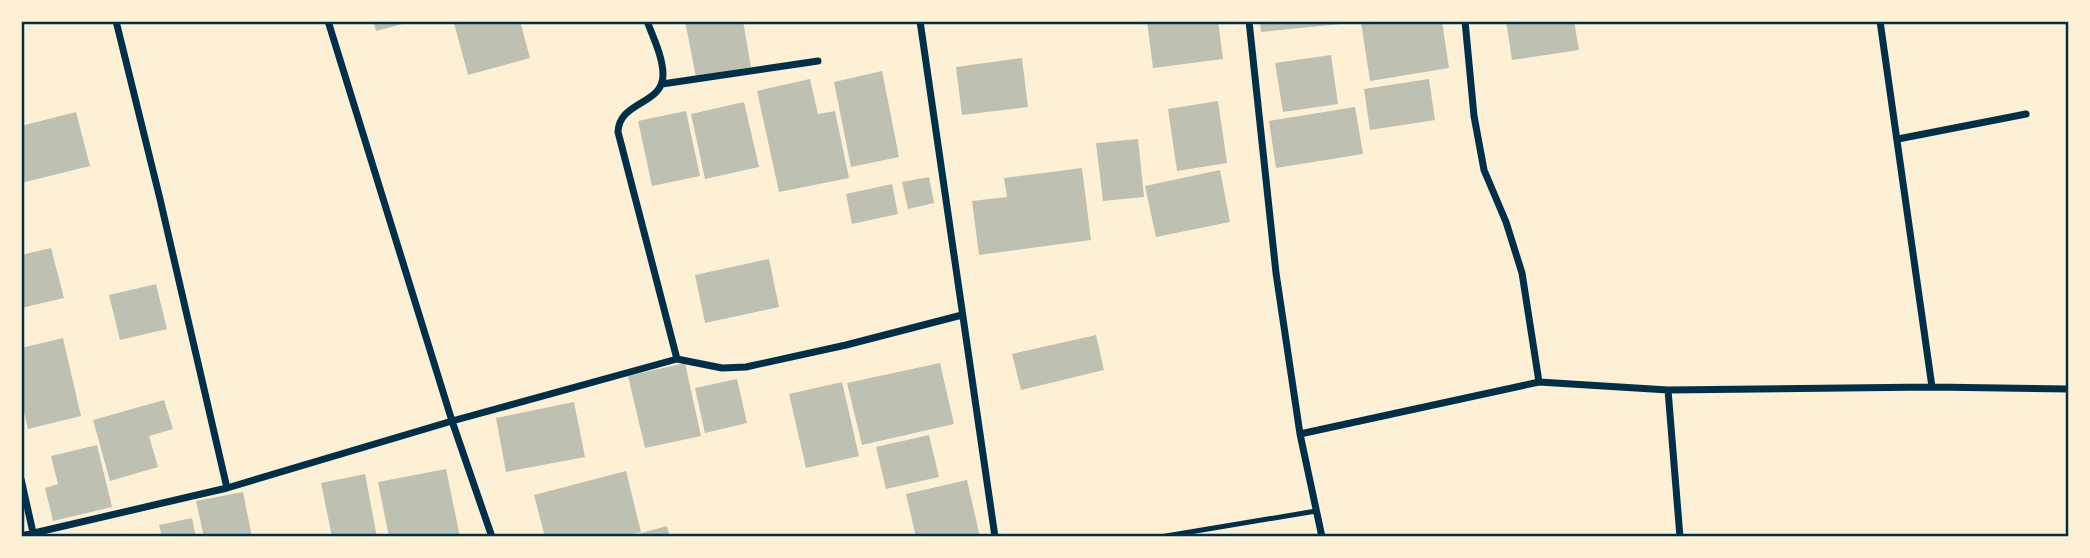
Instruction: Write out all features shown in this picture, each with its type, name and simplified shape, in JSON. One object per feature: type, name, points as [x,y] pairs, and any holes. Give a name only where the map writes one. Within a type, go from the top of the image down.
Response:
[{"type":"street","points":[[116,21],[227,488]]},
{"type":"street","points":[[328,21],[452,421],[492,537]]},
{"type":"street","points":[[647,21],[660,59],[662,84]]},
{"type":"street","points":[[920,21],[995,537]]},
{"type":"street","points":[[1248,21],[1276,273],[1300,434],[1322,537]]},
{"type":"street","points":[[1465,21],[1474,117],[1484,170],[1506,222],[1522,273],[1539,382]]},
{"type":"street","points":[[1880,21],[1932,387]]},
{"type":"street","points":[[677,359],[618,132],[619,122],[624,114],[641,104],[662,84],[818,61]]},
{"type":"street","points":[[1898,139],[2026,114]]},
{"type":"street","points":[[21,536],[227,488],[452,421],[677,359],[722,369],[746,367],[846,345],[962,314]]},
{"type":"street","points":[[1300,434],[1539,382],[1668,390],[1932,387],[2069,389]]},
{"type":"street","points":[[1668,390],[1679,537]]},
{"type":"street","points":[[21,479],[33,535]]},
{"type":"lane","points":[[1160,537],[1316,511]]},
{"type":"building","points":[[373,21],[410,21],[410,22],[376,31]]},
{"type":"building","points":[[520,21],[530,58],[468,75],[454,23]]},
{"type":"building","points":[[685,21],[743,21],[751,67],[696,77]]},
{"type":"building","points":[[1147,21],[1218,21],[1223,59],[1153,68]]},
{"type":"building","points":[[1260,21],[1341,21],[1341,24],[1261,32]]},
{"type":"building","points":[[1442,21],[1449,68],[1370,81],[1361,22]]},
{"type":"building","points":[[1506,21],[1574,21],[1579,50],[1512,60]]},
{"type":"building","points":[[1331,55],[1338,104],[1283,112],[1275,63]]},
{"type":"building","points":[[1022,58],[1028,107],[962,115],[956,67]]},
{"type":"building","points":[[882,71],[899,157],[851,167],[834,82]]},
{"type":"building","points":[[810,79],[818,114],[835,111],[849,178],[779,192],[757,91]]},
{"type":"building","points":[[1429,79],[1435,120],[1370,130],[1364,89]]},
{"type":"building","points":[[1218,101],[1227,163],[1177,171],[1168,109]]},
{"type":"building","points":[[744,102],[759,167],[705,179],[691,114]]},
{"type":"building","points":[[1355,107],[1363,154],[1276,168],[1269,121]]},
{"type":"building","points":[[686,111],[700,176],[652,186],[638,121]]},
{"type":"building","points":[[76,112],[90,166],[21,183],[21,126]]},
{"type":"building","points":[[1138,139],[1144,197],[1103,201],[1096,143]]},
{"type":"building","points":[[1082,168],[1091,240],[979,255],[972,201],[1007,197],[1004,178]]},
{"type":"building","points":[[1220,170],[1230,222],[1156,237],[1145,186]]},
{"type":"building","points":[[929,177],[934,203],[908,209],[902,182]]},
{"type":"building","points":[[892,184],[898,214],[852,224],[846,194]]},
{"type":"building","points":[[51,248],[64,298],[21,308],[21,255]]},
{"type":"building","points":[[769,259],[779,307],[705,323],[695,275]]},
{"type":"building","points":[[156,284],[167,329],[120,340],[109,295]]},
{"type":"building","points":[[1096,335],[1104,370],[1021,390],[1012,354]]},
{"type":"building","points":[[63,338],[81,416],[28,429],[21,399],[21,348]]},
{"type":"building","points":[[685,363],[701,436],[645,448],[628,376]]},
{"type":"building","points":[[940,363],[954,424],[862,445],[847,383]]},
{"type":"building","points":[[737,379],[747,423],[705,433],[695,388]]},
{"type":"building","points":[[842,382],[859,456],[806,468],[789,394]]},
{"type":"building","points":[[164,400],[173,429],[149,436],[158,467],[110,481],[93,420]]},
{"type":"building","points":[[574,402],[585,457],[506,472],[496,418]]},
{"type":"building","points":[[929,435],[939,477],[886,489],[876,447]]},
{"type":"building","points":[[97,445],[112,507],[53,521],[45,488],[58,484],[51,456]]},
{"type":"building","points":[[446,469],[460,537],[389,537],[378,482]]},
{"type":"building","points":[[626,471],[641,532],[620,537],[545,537],[534,495]]},
{"type":"building","points":[[365,474],[377,537],[332,537],[321,483]]},
{"type":"building","points":[[967,480],[980,537],[916,537],[906,494]]},
{"type":"building","points":[[243,492],[252,537],[204,537],[196,501]]},
{"type":"building","points":[[192,518],[196,537],[162,537],[159,525]]},
{"type":"building","points":[[667,526],[670,537],[630,537],[630,536]]}]
